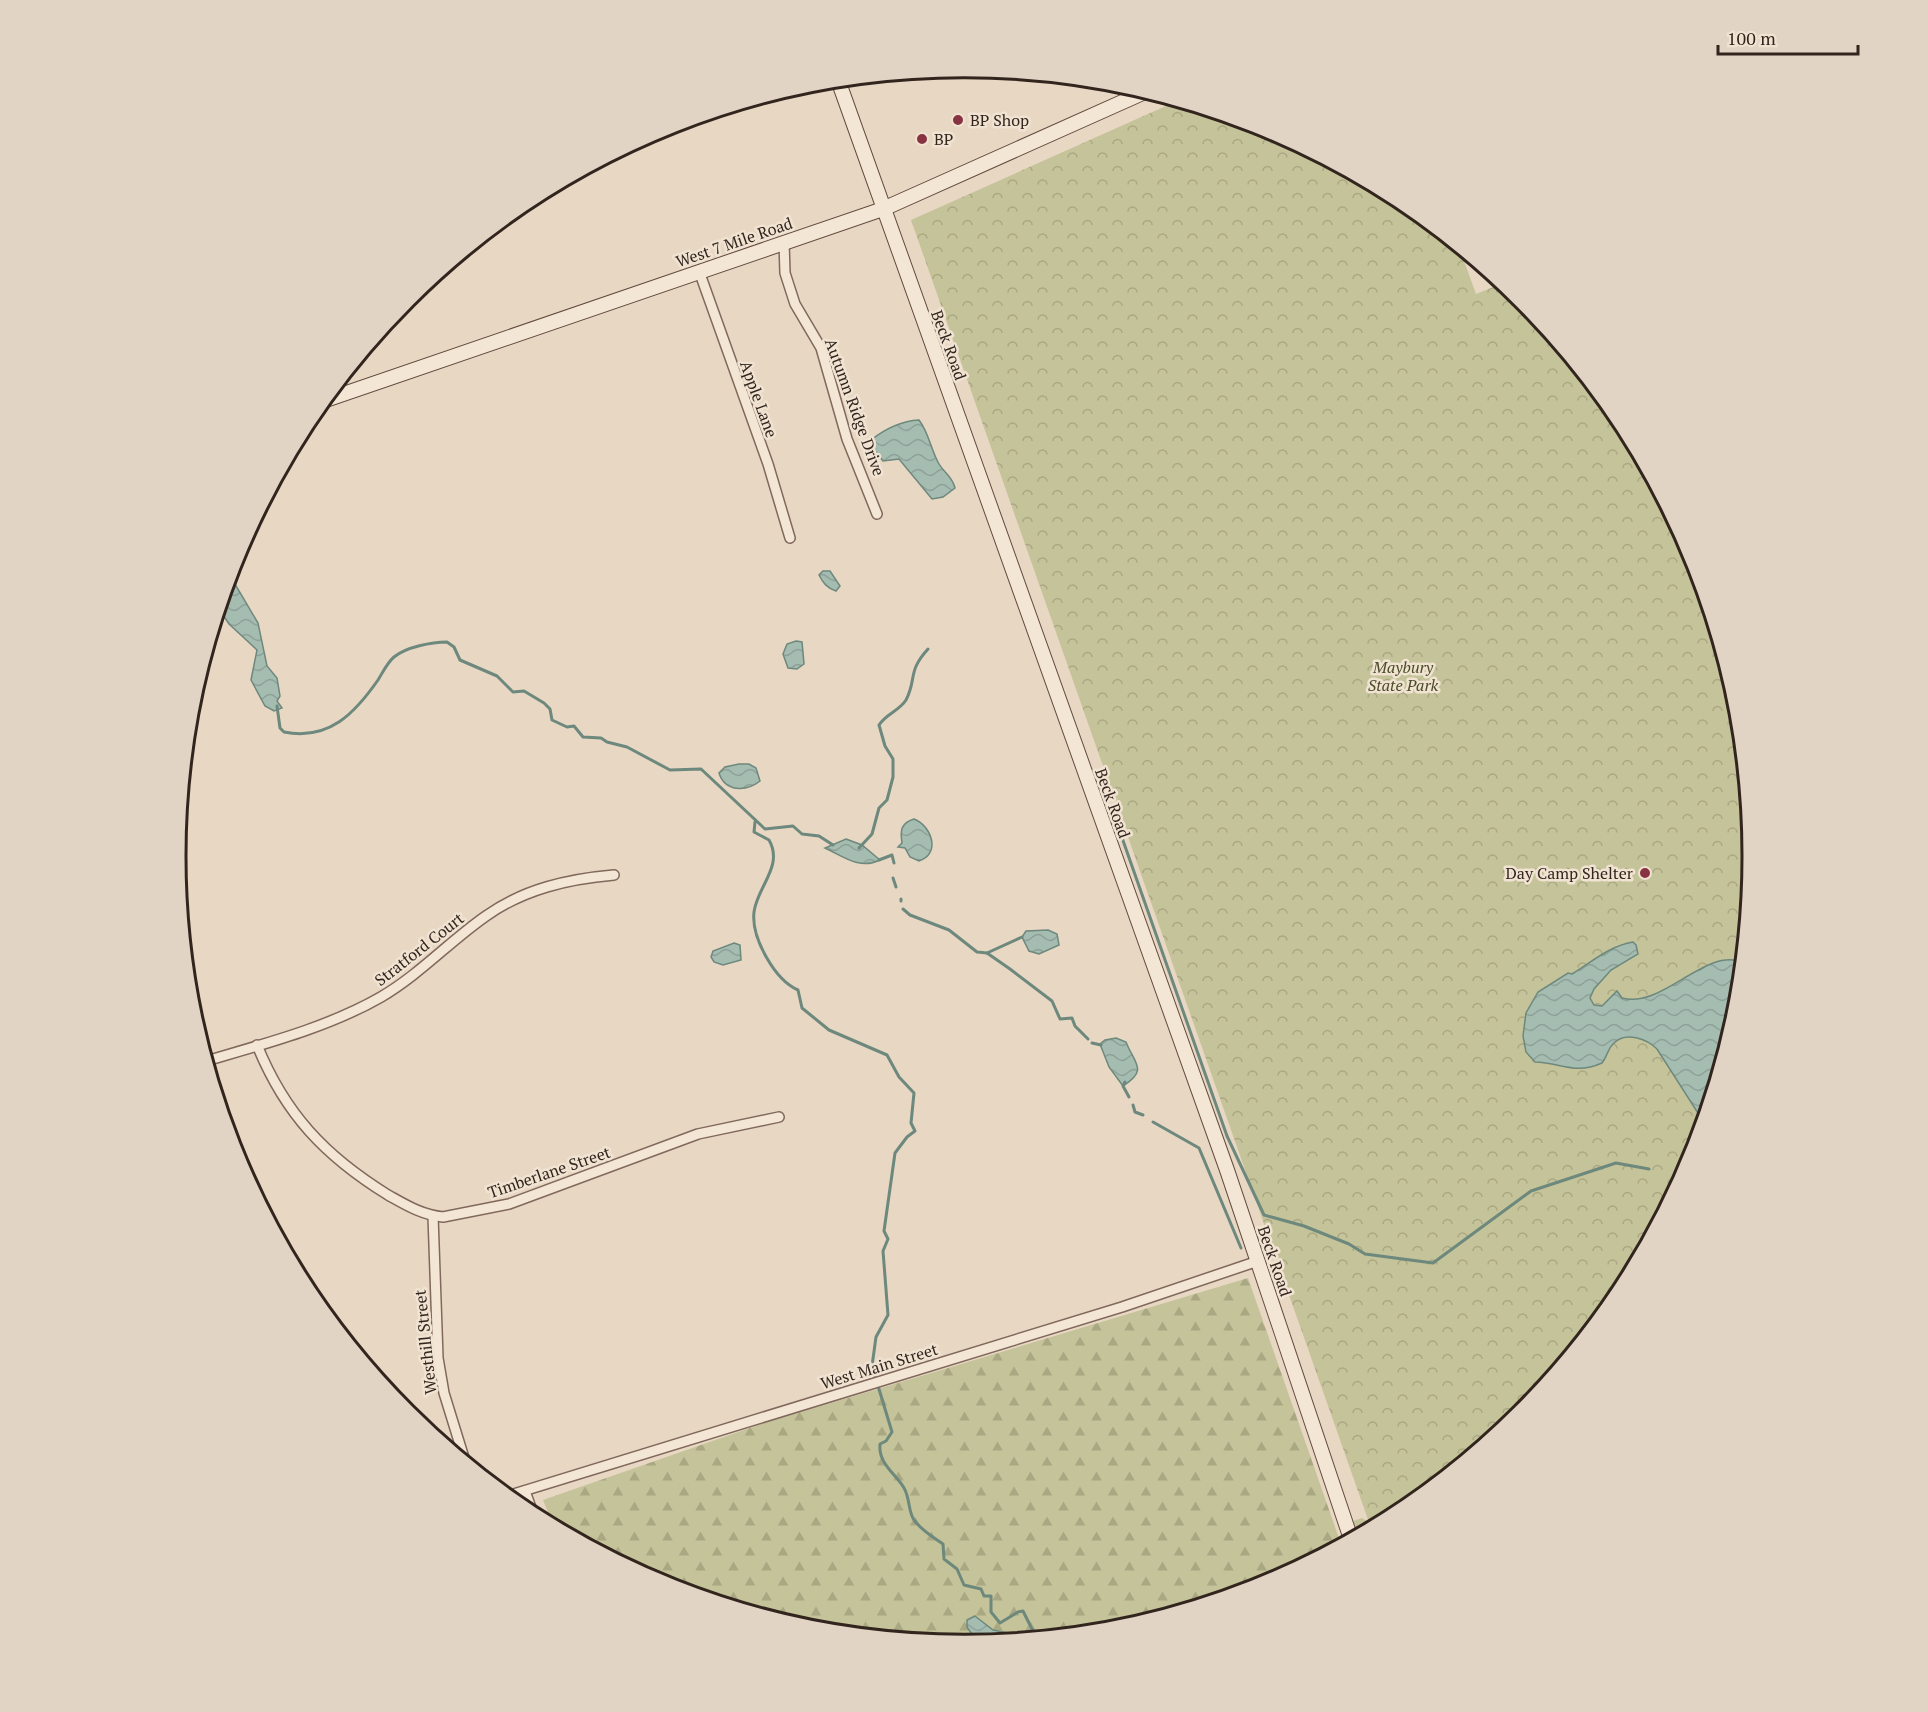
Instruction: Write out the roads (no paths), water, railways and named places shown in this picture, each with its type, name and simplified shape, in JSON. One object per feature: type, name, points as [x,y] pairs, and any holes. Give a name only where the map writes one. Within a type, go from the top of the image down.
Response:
[{"type":"main road","name":"Beck Road","points":[[841,88],[1258,1261],[1349,1532]]},
{"type":"main road","name":"West 7 Mile Road","points":[[338,395],[883,209],[1133,97]]},
{"type":"street","name":"Autumn Ridge Drive","points":[[784,242],[785,273],[792,294],[821,348],[847,438],[877,514]]},
{"type":"street","name":"Apple Lane","points":[[699,271],[768,465],[790,538]]},
{"type":"street","name":"Stratford Court","points":[[213,1059],[353,1011],[383,996],[487,915],[520,897],[554,884],[614,875]]},
{"type":"street","name":"Timberlane Street","points":[[257,1045],[285,1101],[321,1146],[376,1187],[416,1211],[433,1216],[443,1217],[509,1204],[678,1141],[779,1117]]},
{"type":"street","name":"Westhill Street","points":[[433,1216],[438,1358],[446,1402],[461,1449]]},
{"type":"street","name":"West Main Street","points":[[518,1493],[1072,1323],[1258,1261]]},
{"type":"street","points":[[525,1491],[528,1500]]},
{"type":"water","points":[[919,420],[939,464],[954,484],[955,488],[943,497],[932,499],[899,459],[883,461],[872,447],[871,440],[882,432],[900,424]]},
{"type":"water","points":[[823,571],[830,571],[840,586],[836,591],[822,580],[819,575]]},
{"type":"water","points":[[235,584],[258,623],[267,666],[277,678],[280,696],[277,701],[282,708],[274,711],[265,706],[251,680],[257,650],[224,616]]},
{"type":"water","points":[[802,642],[804,664],[797,669],[788,668],[783,654],[787,644]]},
{"type":"water","points":[[749,764],[756,768],[760,781],[742,788],[726,784],[719,773],[725,767]]},
{"type":"water","points":[[914,819],[925,828],[932,840],[930,852],[919,861],[910,857],[905,848],[898,847],[902,843],[902,828]]},
{"type":"water","points":[[846,839],[862,845],[880,860],[866,864],[859,863],[825,848]]},
{"type":"water","points":[[1048,930],[1057,934],[1059,945],[1039,954],[1029,951],[1022,937],[1026,931]]},
{"type":"water","points":[[1633,942],[1638,954],[1611,970],[1594,989],[1590,998],[1594,1005],[1602,1006],[1617,991],[1622,998],[1637,999],[1653,995],[1713,963],[1735,961],[1727,1008],[1698,1114],[1657,1049],[1648,1042],[1630,1037],[1619,1039],[1612,1045],[1602,1063],[1584,1068],[1535,1062],[1526,1052],[1523,1036],[1526,1013],[1538,992],[1568,973],[1572,974],[1608,951]]},
{"type":"water","points":[[734,943],[740,945],[741,960],[723,965],[714,962],[711,957],[713,951]]},
{"type":"water","points":[[1116,1038],[1126,1042],[1137,1066],[1136,1075],[1123,1086],[1109,1067],[1100,1044],[1105,1040]]},
{"type":"water","points":[[975,1616],[993,1630],[1006,1632],[972,1634],[967,1627],[967,1620]]},
{"type":"waterway","points":[[277,706],[280,728],[284,732],[300,734],[327,728],[339,722],[360,703],[387,665],[399,653],[419,646],[447,642],[454,647],[460,660],[497,676],[513,692],[524,691],[544,703],[550,709],[552,720],[567,727],[574,726],[583,737],[601,738],[607,742],[627,747],[670,770],[701,769],[765,829],[793,826],[802,834],[819,836],[833,845]]},
{"type":"waterway","points":[[859,848],[872,834],[879,808],[887,800],[893,777],[893,759],[885,746],[879,725],[906,700],[917,664],[928,649]]},
{"type":"waterway","points":[[755,822],[754,832],[769,840],[773,850],[772,868],[754,912],[756,934],[766,957],[781,977],[798,990],[802,1008],[829,1030],[887,1055],[899,1077],[914,1093],[911,1123],[915,1131],[907,1137],[895,1153],[884,1231],[888,1239],[883,1251],[888,1315],[876,1337],[872,1366],[892,1432],[886,1441],[880,1444],[882,1457],[904,1488],[914,1520],[924,1531],[943,1544],[944,1559],[957,1569],[964,1585],[981,1589],[984,1596],[991,1596],[991,1612],[1000,1623],[1023,1611],[1033,1630]]},
{"type":"waterway","points":[[1120,832],[1227,1136],[1264,1215],[1304,1226],[1349,1244],[1365,1254],[1433,1263],[1531,1191],[1616,1163],[1649,1169]]},
{"type":"waterway","points":[[879,860],[892,855],[894,863]]},
{"type":"waterway","points":[[893,878],[896,887]]},
{"type":"waterway","points":[[903,909],[910,915],[949,930],[977,952],[987,953],[1010,969],[1052,1001],[1060,1019],[1072,1018],[1075,1026],[1088,1039]]},
{"type":"waterway","points":[[987,953],[1022,937]]},
{"type":"waterway","points":[[1092,1043],[1101,1045]]},
{"type":"waterway","points":[[1125,1082],[1123,1086],[1129,1097]]},
{"type":"waterway","points":[[1133,1105],[1135,1112],[1143,1115]]},
{"type":"waterway","points":[[1153,1122],[1199,1148],[1241,1248]]},
{"type":"place","name":"BP Shop","points":[[958,120]]},
{"type":"place","name":"BP","points":[[922,139]]},
{"type":"place","name":"Day Camp Shelter","points":[[1645,873]]},
{"type":"park label","name":"Maybury State Park","points":[[1403,676]]}]
